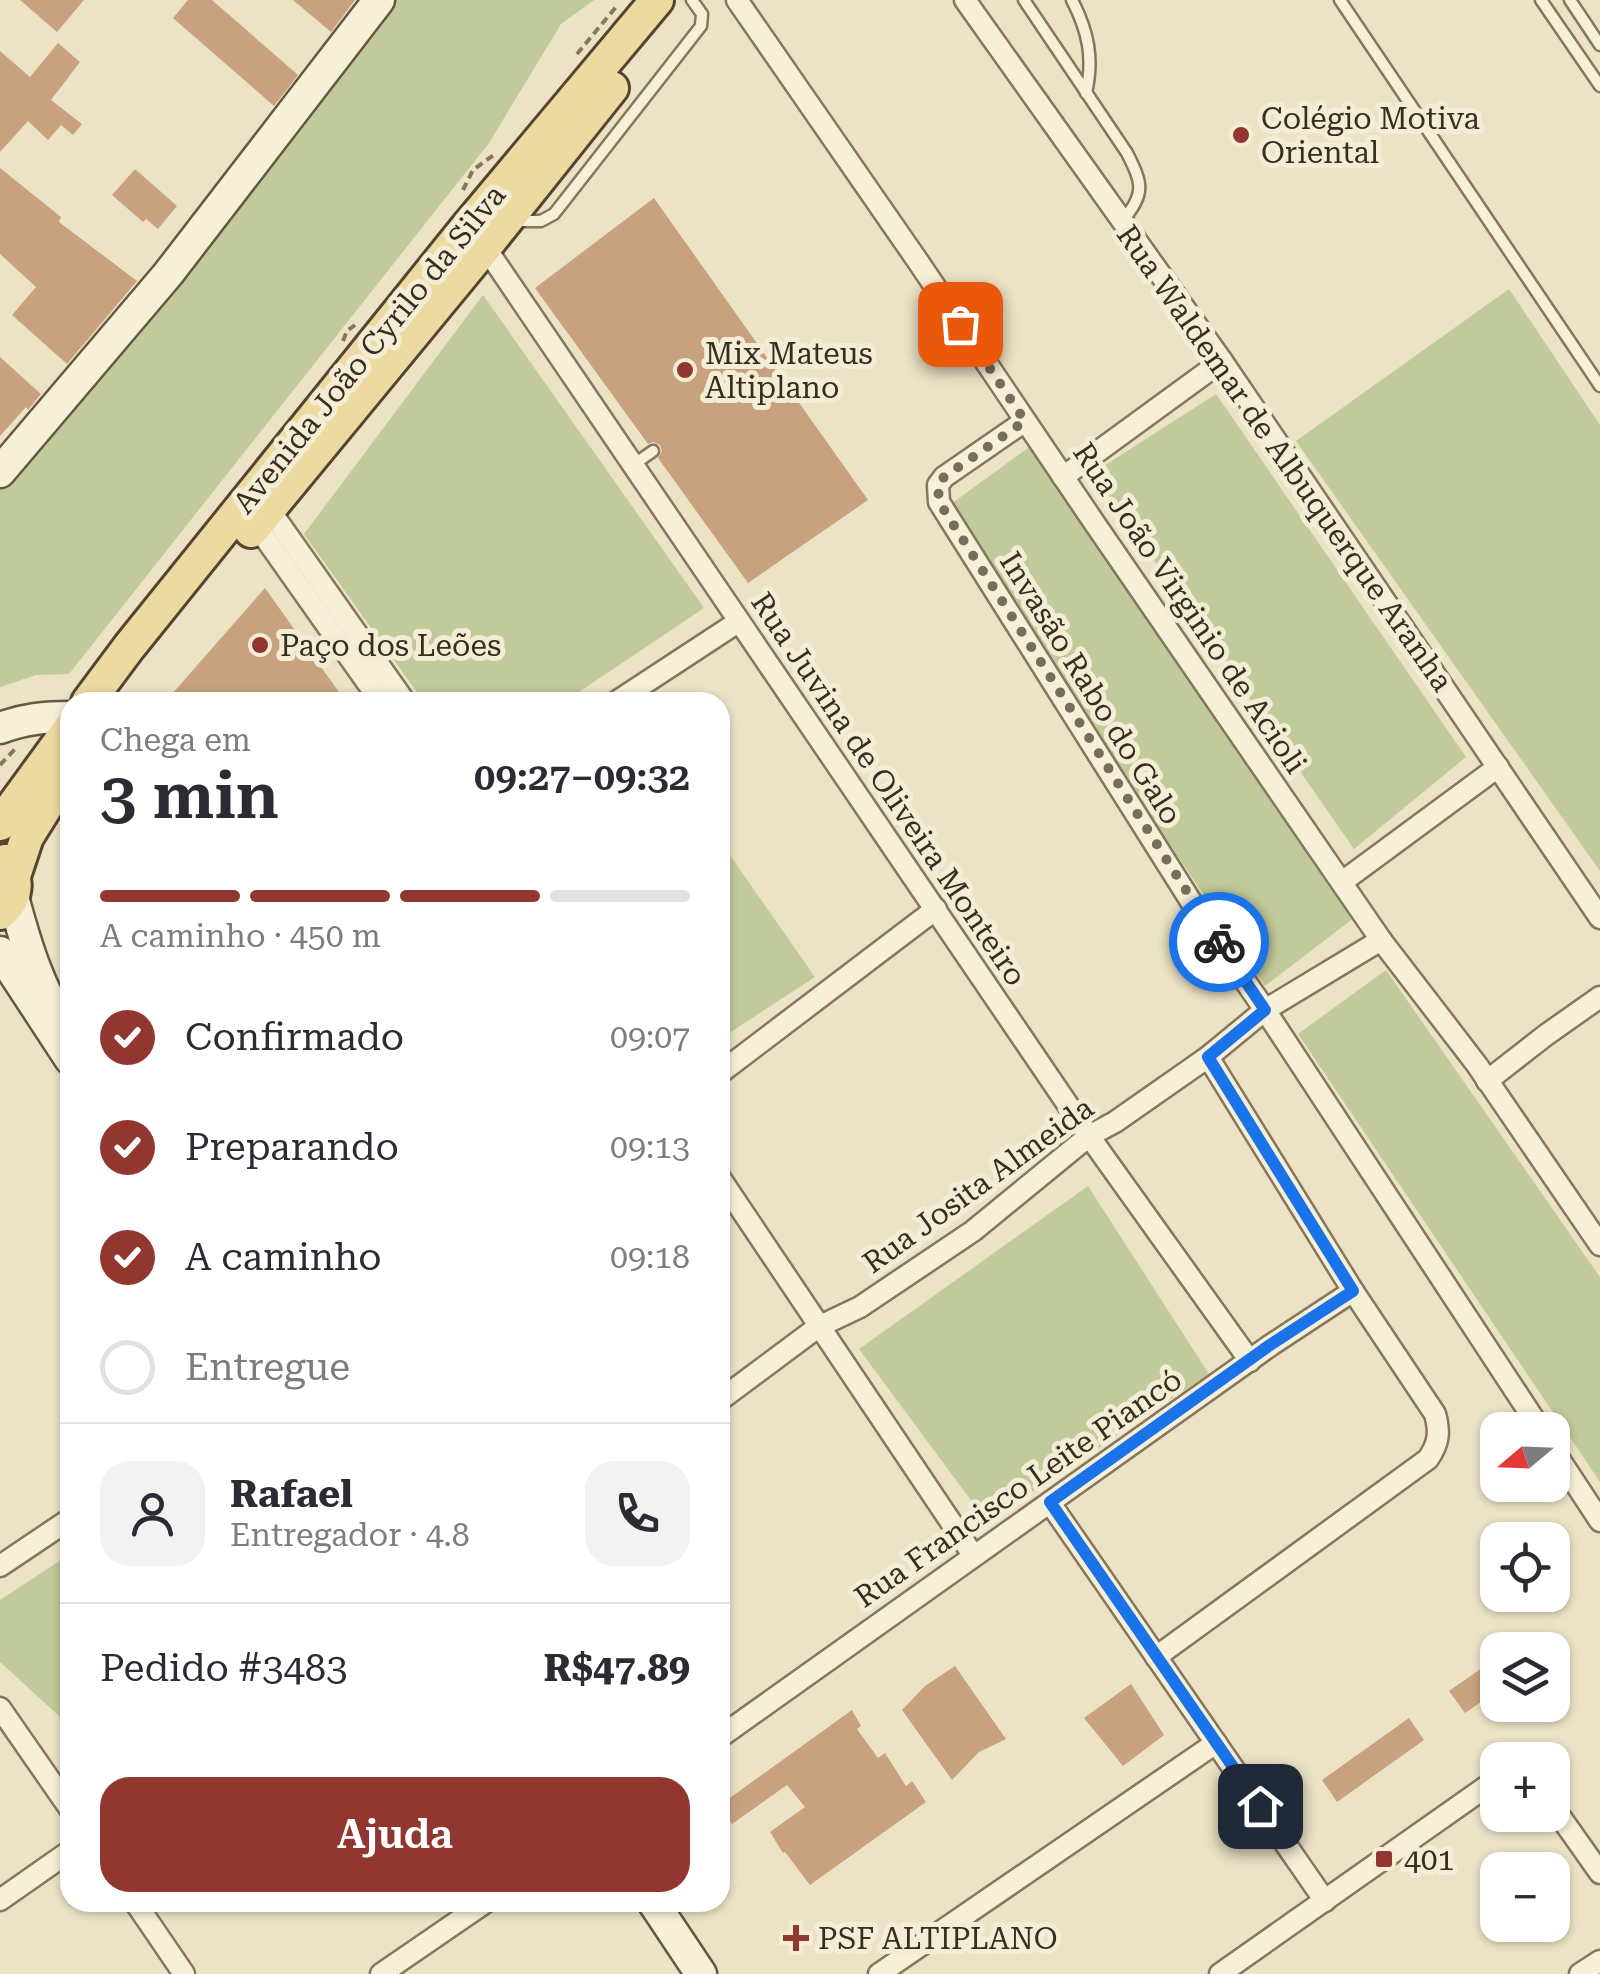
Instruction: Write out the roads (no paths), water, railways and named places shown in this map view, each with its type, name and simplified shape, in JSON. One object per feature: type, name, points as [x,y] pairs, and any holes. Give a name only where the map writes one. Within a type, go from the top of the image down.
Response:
[{"type":"main road","points":[[0,472],[168,274],[379,0]]},
{"type":"main road","name":"Avenida João Cyrilo da Silva","points":[[95,692],[467,227],[656,0]]},
{"type":"main road","name":"Avenida João Cyrilo da Silva","points":[[122,692],[680,0]]},
{"type":"main road","points":[[0,728],[41,716],[60,717]]},
{"type":"main road","points":[[0,824],[60,742]]},
{"type":"main road","points":[[60,784],[27,837],[7,886],[33,964],[60,1017]]},
{"type":"main road","points":[[0,952],[60,1044]]},
{"type":"main road","points":[[660,1912],[701,1974]]},
{"type":"main road","points":[[684,1912],[722,1974]]},
{"type":"street","name":"Rua João Virginio de Acioli","points":[[736,0],[1381,940],[1487,1081],[1600,1245]]},
{"type":"street","name":"Rua Waldemar de Albuquerque Aranha","points":[[965,0],[1222,361],[1600,918]]},
{"type":"street","name":"Rua Juvina de Oliveira Monteiro","points":[[495,234],[632,466],[1088,1136],[1250,1361]]},
{"type":"street","points":[[1063,477],[1222,361]]},
{"type":"street","name":"Invasão Rabo do Galo","points":[[1025,421],[944,477],[938,485],[939,502],[1197,910],[1529,1412]]},
{"type":"street","points":[[262,517],[375,692]]},
{"type":"street","points":[[262,517],[397,692]]},
{"type":"street","points":[[631,692],[738,622]]},
{"type":"street","points":[[1342,882],[1498,767]]},
{"type":"street","points":[[730,1065],[936,909]]},
{"type":"street","name":"Rua Josita Almeida","points":[[730,1392],[818,1326],[860,1306],[972,1231],[1088,1136],[1116,1122],[1208,1057],[1265,1010],[1381,940]]},
{"type":"street","points":[[1487,1081],[1600,997]]},
{"type":"street","points":[[1156,1657],[1428,1459],[1439,1436],[1435,1414],[1353,1291],[1208,1057]]},
{"type":"street","points":[[730,1191],[973,1555]]},
{"type":"street","name":"Rua Francisco Leite Piancó","points":[[730,1730],[1353,1291]]},
{"type":"street","points":[[1570,1475],[1600,1520]]},
{"type":"street","points":[[1050,1502],[1325,1900]]},
{"type":"street","points":[[0,1566],[60,1527]]},
{"type":"street","points":[[0,1708],[60,1795]]},
{"type":"street","points":[[879,1974],[1216,1743]]},
{"type":"street","points":[[1220,1974],[1480,1791]]},
{"type":"street","points":[[1570,1830],[1600,1873]]},
{"type":"street","points":[[0,1900],[60,1858]]},
{"type":"street","points":[[141,1912],[184,1974]]},
{"type":"street","points":[[382,1974],[472,1912]]},
{"type":"street","points":[[1580,1974],[1600,1961]]},
{"type":"lane","points":[[495,234],[554,214],[701,26],[702,14],[692,0]]},
{"type":"lane","points":[[1024,0],[1141,181],[1139,196],[1122,221]]},
{"type":"lane","points":[[1072,0],[1090,46],[1091,70],[1086,92]]},
{"type":"lane","points":[[1340,0],[1596,373],[1600,386]]},
{"type":"lane","points":[[1541,0],[1600,86]]},
{"type":"lane","points":[[1570,0],[1600,44]]},
{"type":"lane","points":[[632,466],[653,451]]},
{"type":"place","name":"Colégio Motiva Oriental","points":[[1241,135]]},
{"type":"place","name":"Mix Mateus Altiplano","points":[[685,370]]},
{"type":"place","name":"Paço dos Leões","points":[[260,645]]},
{"type":"place","name":"401","points":[[1384,1859]]},
{"type":"place","name":"PSF ALTIPLANO","points":[[796,1938]]}]
